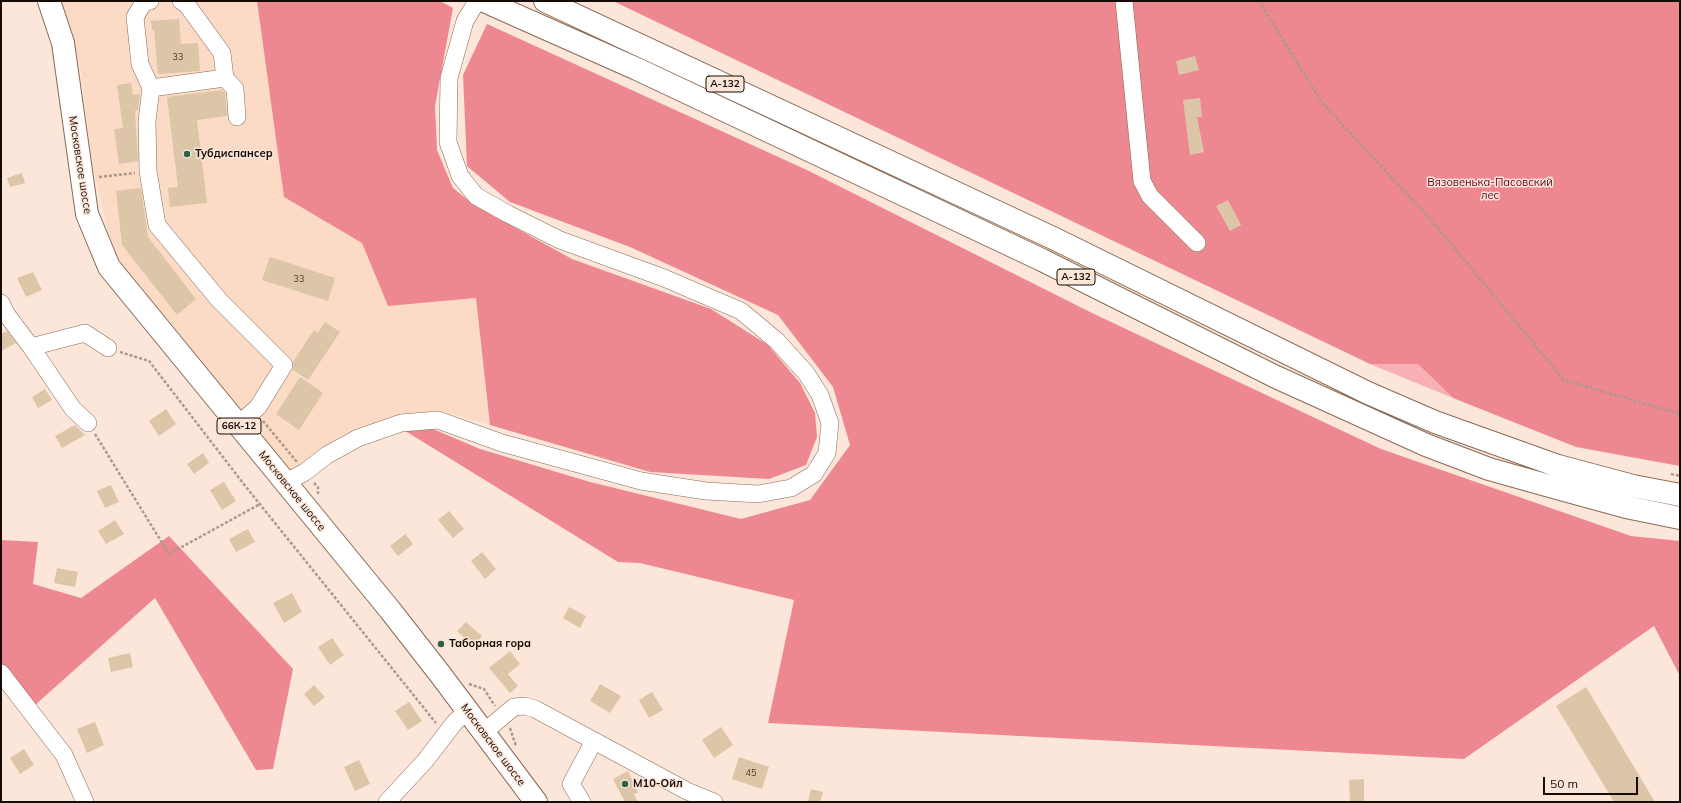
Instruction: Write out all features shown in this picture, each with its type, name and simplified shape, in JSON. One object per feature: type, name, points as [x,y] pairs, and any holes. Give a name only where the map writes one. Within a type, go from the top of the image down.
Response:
[{"type":"main road","name":"Московское шоссе","points":[[49,1],[63,43],[87,214],[109,267],[394,616],[536,802]]},
{"type":"main road","name":"А-132","points":[[484,1],[637,69],[1035,256],[1276,376],[1426,445],[1489,469],[1626,506],[1680,518]]},
{"type":"main road","name":"А-132","points":[[545,1],[1054,239],[1368,393],[1450,428],[1558,466],[1633,486],[1680,495]]},
{"type":"street","points":[[150,1],[144,2],[135,17],[140,64],[151,88],[146,121],[148,171],[157,225],[218,300],[284,365],[258,408],[238,425]]},
{"type":"street","points":[[181,1],[186,4],[222,53],[225,78],[236,89],[237,117]]},
{"type":"street","points":[[285,483],[305,472],[327,455],[358,438],[401,423],[438,420],[502,443],[641,481],[706,491],[758,494],[791,488],[814,474],[827,453],[830,423],[820,395],[806,373],[777,341],[741,310],[664,278],[560,240],[476,196],[460,176],[448,142],[449,78],[465,21],[477,1]]},
{"type":"street","points":[[1124,1],[1142,181],[1150,196],[1197,243]]},
{"type":"street","points":[[151,88],[225,78]]},
{"type":"street","points":[[1,303],[7,314],[73,409],[88,423]]},
{"type":"street","points":[[31,347],[85,333],[108,348]]},
{"type":"street","points":[[1,673],[64,755],[85,802]]},
{"type":"street","points":[[484,732],[514,707],[525,706],[535,709],[594,741],[681,796],[714,802]]},
{"type":"street","points":[[387,802],[455,722],[467,711]]},
{"type":"street","points":[[582,802],[571,784],[594,741]]},
{"type":"path","points":[[1259,1],[1322,103],[1427,215],[1564,380],[1680,414]]},
{"type":"path","points":[[96,178],[148,171]]},
{"type":"path","points":[[108,348],[149,360],[260,504],[446,734]]},
{"type":"path","points":[[88,423],[168,554],[260,504]]},
{"type":"shaded area","points":[[60,1],[257,1],[284,197],[362,243],[388,306],[476,298],[490,425],[438,410],[401,417],[341,435],[290,472],[177,336],[113,252],[92,163],[80,65]]},
{"type":"shaded area","points":[[1370,364],[1418,364],[1453,398]]},
{"type":"green space","points":[[257,1],[440,1],[453,8],[435,106],[437,150],[453,188],[474,205],[572,259],[711,309],[768,345],[800,383],[815,413],[817,437],[806,465],[769,479],[650,472],[490,425],[476,298],[388,306],[362,243],[284,197]]},
{"type":"green space","name":"Вязовенька-Пасовский лес","points":[[613,1],[1680,1],[1680,466],[1576,447],[1453,398],[1418,364],[1370,364]]},
{"type":"green space","points":[[487,24],[809,171],[1094,314],[1381,449],[1631,536],[1680,541],[1680,676],[1654,626],[1464,759],[768,723],[794,600],[640,563],[618,562],[402,429],[433,429],[480,449],[590,482],[741,519],[810,500],[850,445],[833,387],[778,315],[630,247],[510,202],[467,166],[463,75]]},
{"type":"green space","points":[[169,536],[293,669],[273,769],[256,770],[155,598],[25,714],[1,681],[1,540],[38,542],[33,584],[81,598]]},
{"type":"building","points":[[179,19],[181,44],[198,43],[200,71],[158,74],[154,30],[152,30],[151,21]]},
{"type":"building","points":[[1195,56],[1199,70],[1179,75],[1176,61]]},
{"type":"building","points":[[131,83],[133,95],[140,94],[138,110],[135,111],[138,161],[119,164],[114,129],[123,128],[117,85]]},
{"type":"building","name":"Тубдиспансер","points":[[222,90],[225,93],[227,116],[197,120],[207,203],[170,207],[168,188],[178,187],[167,97]]},
{"type":"building","points":[[1200,98],[1202,117],[1197,117],[1204,152],[1190,155],[1183,100]]},
{"type":"building","points":[[22,173],[25,183],[10,187],[7,178]]},
{"type":"building","points":[[141,188],[148,237],[196,299],[177,315],[122,245],[116,191]]},
{"type":"building","points":[[1228,200],[1241,225],[1230,231],[1216,206]]},
{"type":"building","points":[[270,257],[335,278],[328,301],[262,280]]},
{"type":"building","points":[[33,272],[42,290],[26,297],[17,278]]},
{"type":"building","points":[[325,322],[340,332],[308,380],[293,370],[293,362],[314,330],[318,333]]},
{"type":"building","points":[[7,331],[16,343],[1,351],[1,334]]},
{"type":"building","points":[[300,377],[323,393],[299,430],[276,414]]},
{"type":"building","points":[[45,389],[52,400],[38,408],[32,397]]},
{"type":"building","points":[[166,409],[176,424],[159,436],[149,421]]},
{"type":"building","points":[[75,425],[85,435],[62,448],[55,436]]},
{"type":"building","points":[[203,453],[209,463],[194,474],[187,464]]},
{"type":"building","points":[[224,482],[236,501],[222,510],[210,490]]},
{"type":"building","points":[[111,485],[119,502],[105,508],[97,491]]},
{"type":"building","points":[[449,511],[464,529],[453,538],[438,520]]},
{"type":"building","points":[[115,520],[124,534],[106,544],[98,531]]},
{"type":"building","points":[[248,529],[255,542],[236,552],[229,539]]},
{"type":"building","points":[[405,534],[413,544],[398,556],[390,546]]},
{"type":"building","points":[[482,552],[496,569],[485,579],[471,561]]},
{"type":"building","points":[[57,568],[78,572],[75,587],[54,583]]},
{"type":"building","points":[[292,593],[302,612],[284,623],[273,603]]},
{"type":"building","points":[[569,607],[586,616],[580,628],[563,618]]},
{"type":"building","points":[[466,622],[482,636],[473,646],[457,631]]},
{"type":"building","points":[[332,638],[344,655],[330,665],[318,647]]},
{"type":"building","points":[[510,651],[520,664],[508,674],[518,686],[510,693],[489,668]]},
{"type":"building","points":[[130,653],[133,667],[111,672],[108,658]]},
{"type":"building","points":[[600,684],[621,696],[610,713],[590,701]]},
{"type":"building","points":[[314,685],[325,697],[314,706],[304,694]]},
{"type":"building","points":[[1586,687],[1655,802],[1614,802],[1556,706]]},
{"type":"building","points":[[652,692],[663,710],[649,718],[639,700]]},
{"type":"building","points":[[409,702],[422,721],[408,730],[395,711]]},
{"type":"building","points":[[95,722],[104,745],[87,753],[77,729]]},
{"type":"building","points":[[721,727],[733,745],[714,758],[702,740]]},
{"type":"building","points":[[24,749],[34,765],[20,774],[10,758]]},
{"type":"building","points":[[739,757],[769,767],[762,789],[732,779]]},
{"type":"building","points":[[359,760],[370,784],[355,791],[344,767]]},
{"type":"building","name":"М10-Ойл","points":[[628,771],[638,793],[634,794],[638,802],[625,802],[613,779]]},
{"type":"building","points":[[1364,779],[1364,802],[1350,802],[1349,780]]},
{"type":"building","points":[[811,789],[823,792],[820,802],[808,802]]},
{"type":"place","name":"Тубдиспансер","points":[[187,154]]},
{"type":"place","name":"Таборная гора","points":[[441,644]]},
{"type":"place","name":"М10-Ойл","points":[[625,784]]}]
